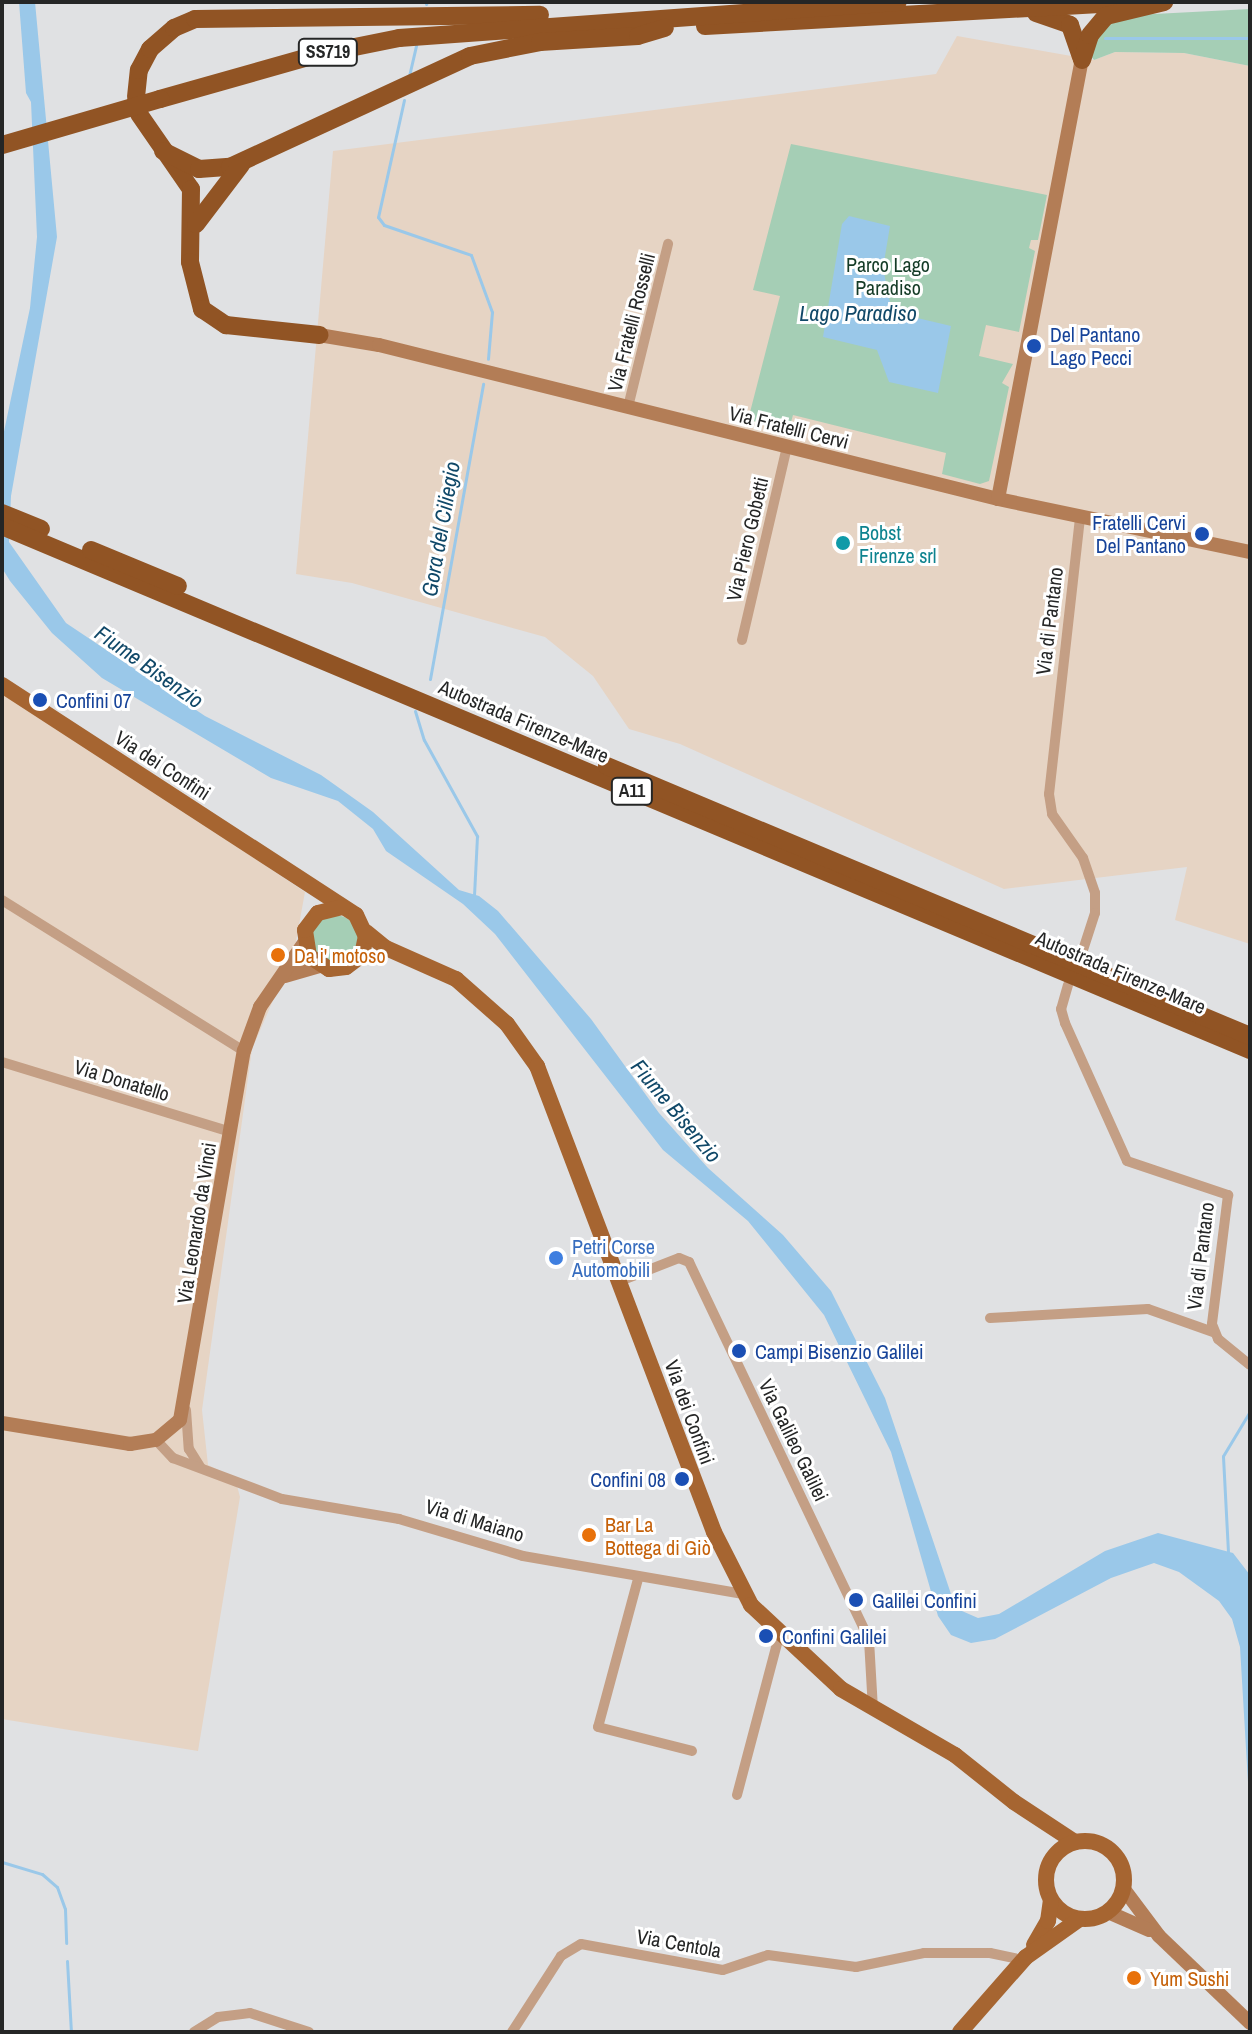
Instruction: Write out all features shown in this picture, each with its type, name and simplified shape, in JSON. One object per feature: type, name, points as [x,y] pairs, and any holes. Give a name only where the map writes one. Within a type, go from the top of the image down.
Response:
[{"type":"highway","name":"SS719","points":[[661,22],[898,2]]},
{"type":"highway","name":"SS719","points":[[2,145],[352,46],[502,30],[1135,2]]},
{"type":"highway","points":[[1082,60],[1090,35],[1106,16],[1164,2]]},
{"type":"highway","points":[[1018,9],[1070,25],[1082,60]]},
{"type":"highway","points":[[319,335],[226,325],[202,309],[190,262],[194,226],[191,189],[163,151],[137,106],[139,70],[156,42],[174,28],[205,17],[629,11],[661,22]]},
{"type":"highway","points":[[163,151],[199,169],[244,162],[470,56],[527,44],[638,36],[661,22]]},
{"type":"highway","points":[[194,226],[244,162]]},
{"type":"highway","name":"Autostrada Firenze-Mare","points":[[8,522],[1250,1036]]},
{"type":"highway","name":"Autostrada Firenze-Mare","points":[[8,522],[1250,1050]]},
{"type":"main road","name":"Via dei Confini","points":[[2,685],[356,915],[366,932],[386,948],[424,962],[456,979],[498,1014],[537,1066],[714,1532],[742,1594],[779,1636],[841,1689],[955,1755],[1014,1802],[1075,1842],[1097,1843],[1112,1851],[1121,1866],[1123,1888]]},
{"type":"main road","points":[[302,879],[312,898],[312,917],[304,943],[320,966]]},
{"type":"main road","points":[[312,917],[342,907]]},
{"type":"main road","points":[[360,958],[366,932]]},
{"type":"main road","name":"Via dei Confini","points":[[320,966],[343,969],[360,958],[383,955],[424,962]]},
{"type":"main road","name":"Via dei Confini","points":[[1014,1802],[1043,1837],[1051,1859],[1045,1880],[1051,1900],[1046,1927],[1025,1958]]},
{"type":"main road","points":[[1051,1859],[1075,1842]]},
{"type":"main road","points":[[960,2032],[1025,1958],[1078,1920],[1108,1912],[1123,1888]]},
{"type":"main road","points":[[1051,1900],[1078,1920]]},
{"type":"street","points":[[998,499],[1082,60]]},
{"type":"street","name":"Via Fratelli Rosselli","points":[[628,407],[668,244]]},
{"type":"street","name":"Via Fratelli Cervi","points":[[319,335],[379,345],[998,499],[1250,552]]},
{"type":"street","name":"Via Piero Gobetti","points":[[742,640],[787,447]]},
{"type":"street","name":"Via di Pantano","points":[[1080,518],[1049,794],[1052,814],[1083,858],[1095,893],[1095,913],[1082,953]]},
{"type":"street","points":[[2,900],[244,1051]]},
{"type":"street","name":"Via Leonardo da Vinci","points":[[186,1402],[244,1051],[255,1017],[304,943]]},
{"type":"street","points":[[281,978],[320,966]]},
{"type":"street","name":"Via di Pantano","points":[[1068,985],[1061,1009],[1065,1023],[1127,1161],[1228,1195],[1213,1332],[1250,1365]]},
{"type":"street","name":"Via Donatello","points":[[2,1062],[231,1132]]},
{"type":"street","name":"Via Galileo Galilei","points":[[620,1281],[683,1257],[689,1262],[869,1640],[873,1709]]},
{"type":"street","points":[[990,1318],[1148,1309],[1170,1312],[1199,1330],[1213,1332]]},
{"type":"street","points":[[2,1423],[116,1444],[156,1440],[171,1430],[186,1402]]},
{"type":"street","points":[[156,1440],[156,1433],[186,1402]]},
{"type":"street","points":[[186,1402],[189,1449]]},
{"type":"street","points":[[171,1430],[201,1468]]},
{"type":"street","name":"Via di Maiano","points":[[156,1440],[170,1457],[282,1499],[399,1519],[477,1544],[638,1579],[742,1594]]},
{"type":"street","points":[[638,1579],[598,1727],[692,1751]]},
{"type":"street","points":[[737,1795],[779,1636]]},
{"type":"street","name":"Via dei Confini","points":[[1123,1888],[1159,1936],[1250,2023]]},
{"type":"street","name":"Via dei Confini","points":[[1108,1912],[1159,1936]]},
{"type":"street","name":"Via Centola","points":[[512,2032],[561,1956],[581,1944],[723,1970],[768,1955],[856,1967],[936,1952],[1025,1958]]},
{"type":"street","points":[[194,2032],[218,2017],[250,2013],[309,2032]]},
{"type":"shaded area","points":[[957,36],[1094,60],[1115,52],[1184,53],[1250,66],[1250,944],[1175,920],[1187,867],[1004,889],[680,744],[629,729],[593,676],[545,637],[352,583],[296,574],[333,151],[936,74]]},
{"type":"shaded area","points":[[2,690],[305,892],[294,952],[252,1049],[202,1410],[208,1465],[235,1478],[240,1497],[198,1751],[2,1719]]},
{"type":"green space","points":[[1250,9],[1250,66],[1184,53],[1115,52],[1094,60],[1090,55],[1093,39],[1116,16]]},
{"type":"green space","name":"Parco Lago Paradiso","points":[[791,144],[1047,195],[1038,240],[1031,240],[1029,248],[1035,251],[1019,332],[986,325],[979,356],[1013,364],[1002,383],[1009,387],[989,481],[980,484],[942,474],[946,453],[793,415],[789,429],[748,420],[780,296],[753,290]]},
{"type":"green space","points":[[335,915],[352,921],[358,938],[352,955],[335,961],[318,955],[312,938],[318,921]]},
{"type":"water","points":[[19,2],[35,2],[57,237],[11,496],[9,542],[66,623],[205,716],[321,775],[373,812],[459,890],[479,896],[498,911],[591,1019],[659,1113],[708,1168],[783,1235],[831,1291],[885,1398],[951,1594],[962,1611],[978,1618],[999,1614],[1105,1551],[1158,1533],[1233,1553],[1250,1575],[1250,1816],[1240,1647],[1232,1619],[1219,1601],[1179,1572],[1154,1563],[1111,1578],[995,1639],[971,1643],[951,1635],[938,1616],[891,1452],[824,1315],[748,1221],[663,1150],[495,934],[463,904],[386,851],[373,829],[338,801],[271,778],[102,678],[52,633],[10,581],[2,568],[2,441],[30,308],[37,237],[31,102],[26,93]]},
{"type":"water","name":"Lago Paradiso","points":[[849,216],[890,226],[883,268],[892,312],[951,326],[938,393],[889,382],[877,350],[823,337],[842,224]]},
{"type":"waterway","points":[[1105,38],[1250,38]]},
{"type":"waterway","name":"Gora del Ciliegio","points":[[409,76],[416,45]]},
{"type":"waterway","name":"Gora del Ciliegio","points":[[404,100],[378,217],[384,225],[471,255],[492,312],[488,359]]},
{"type":"waterway","name":"Gora del Ciliegio","points":[[430,679],[483,384]]},
{"type":"waterway","name":"Gora del Ciliegio","points":[[415,711],[424,740],[477,836],[474,895]]},
{"type":"waterway","points":[[1228,1552],[1223,1456],[1250,1411]]},
{"type":"waterway","points":[[2,1862],[42,1874],[57,1887],[65,1909],[66,1943]]},
{"type":"waterway","points":[[67,1961],[71,2032]]},
{"type":"place","name":"Del Pantano Lago Pecci","points":[[1034,346]]},
{"type":"place","name":"Fratelli Cervi Del Pantano","points":[[1202,534]]},
{"type":"place","name":"Bobst Firenze srl","points":[[843,543]]},
{"type":"place","name":"Confini 07","points":[[40,700]]},
{"type":"place","name":"Da i' motoso","points":[[278,955]]},
{"type":"place","name":"Petri Corse Automobili","points":[[556,1258]]},
{"type":"place","name":"Campi Bisenzio Galilei","points":[[739,1351]]},
{"type":"place","name":"Confini 08","points":[[682,1479]]},
{"type":"place","name":"Bar La Bottega di Giò","points":[[589,1535]]},
{"type":"place","name":"Galilei Confini","points":[[856,1600]]},
{"type":"place","name":"Confini Galilei","points":[[766,1636]]},
{"type":"place","name":"Yum Sushi","points":[[1134,1978]]},
{"type":"water label","name":"Fiume Bisenzio","points":[[149,667]]},
{"type":"water label","name":"Fiume Bisenzio","points":[[676,1111]]}]
